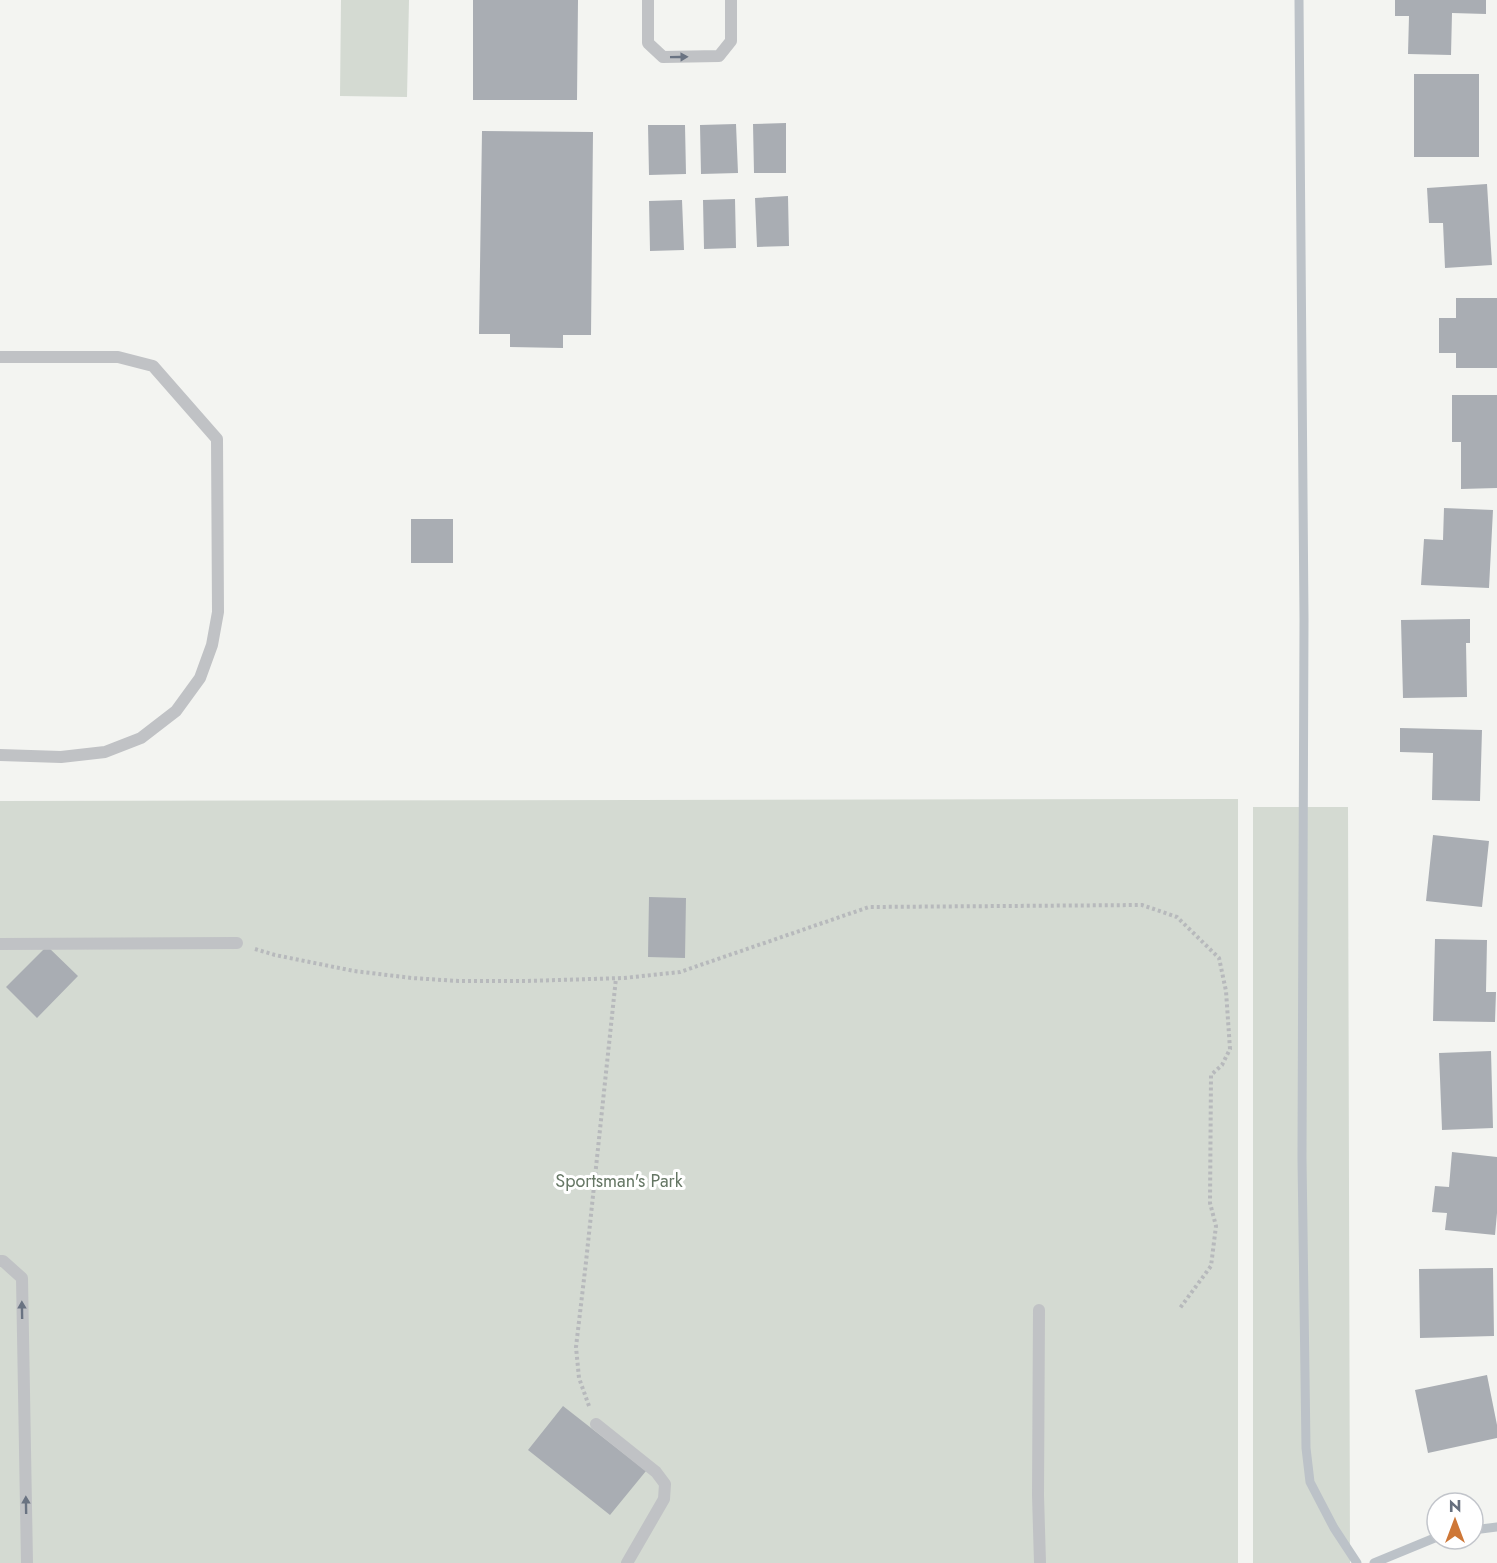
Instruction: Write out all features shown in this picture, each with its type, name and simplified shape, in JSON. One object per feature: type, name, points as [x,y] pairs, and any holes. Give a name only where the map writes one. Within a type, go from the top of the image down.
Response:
[{"type":"lane","points":[[648,0],[648,43],[663,57],[719,56],[731,41],[731,0]]},
{"type":"lane","points":[[0,357],[118,357],[153,366],[217,439],[218,612],[212,645],[200,678],[176,711],[141,738],[105,752],[61,757],[0,755]]},
{"type":"lane","points":[[0,944],[237,943]]},
{"type":"lane","points":[[0,1261],[3,1261],[22,1278],[27,1563]]},
{"type":"lane","points":[[1039,1310],[1040,1563]]},
{"type":"lane","points":[[596,1424],[656,1472],[665,1484],[664,1499],[627,1563]]},
{"type":"path","points":[[237,943],[275,955],[343,969],[412,978],[514,981],[616,978],[680,972],[869,907],[1142,905],[1177,917],[1219,957],[1227,991],[1230,1049],[1222,1065],[1211,1076],[1210,1203],[1216,1226],[1211,1266],[1180,1308]]},
{"type":"path","points":[[596,1424],[579,1378],[576,1347],[616,978]]},
{"type":"green space","points":[[341,0],[409,0],[407,97],[340,96]]},
{"type":"green space","name":"Sportsman's Park","points":[[1238,799],[1238,1563],[0,1563],[0,801]]},
{"type":"green space","points":[[1253,807],[1348,807],[1350,1563],[1253,1563]]},
{"type":"building","points":[[473,0],[578,0],[577,100],[473,100]]},
{"type":"building","points":[[1395,0],[1486,0],[1486,14],[1452,13],[1451,55],[1408,54],[1409,16],[1395,16]]},
{"type":"building","points":[[1414,74],[1479,74],[1479,157],[1414,157]]},
{"type":"building","points":[[786,123],[786,173],[754,173],[753,124]]},
{"type":"building","points":[[736,124],[738,173],[701,174],[700,125]]},
{"type":"building","points":[[648,125],[685,125],[686,174],[649,175]]},
{"type":"building","points":[[482,131],[593,132],[591,335],[563,335],[563,348],[510,347],[510,334],[479,334]]},
{"type":"building","points":[[1487,184],[1492,265],[1445,268],[1443,223],[1429,223],[1427,188]]},
{"type":"building","points":[[788,196],[789,246],[757,247],[755,198]]},
{"type":"building","points":[[735,199],[736,248],[704,249],[703,200]]},
{"type":"building","points":[[682,200],[684,250],[650,251],[649,201]]},
{"type":"building","points":[[1456,298],[1497,298],[1497,368],[1456,368],[1456,353],[1439,353],[1439,318],[1456,318]]},
{"type":"building","points":[[1452,395],[1497,395],[1497,488],[1461,489],[1461,442],[1452,442]]},
{"type":"building","points":[[1444,508],[1493,510],[1489,588],[1421,585],[1424,539],[1443,540]]},
{"type":"building","points":[[411,519],[453,519],[453,563],[411,563]]},
{"type":"building","points":[[1470,619],[1470,643],[1466,643],[1467,697],[1403,698],[1401,620]]},
{"type":"building","points":[[1400,728],[1482,730],[1480,801],[1432,800],[1433,753],[1400,752]]},
{"type":"building","points":[[1433,835],[1489,841],[1482,907],[1426,901]]},
{"type":"building","points":[[649,897],[686,898],[685,958],[648,957]]},
{"type":"building","points":[[1435,939],[1487,940],[1486,992],[1496,992],[1495,1022],[1433,1021]]},
{"type":"building","points":[[47,946],[78,976],[37,1018],[6,987]]},
{"type":"building","points":[[1491,1051],[1493,1128],[1442,1130],[1439,1053]]},
{"type":"building","points":[[1452,1152],[1497,1157],[1495,1235],[1445,1230],[1447,1213],[1432,1212],[1435,1186],[1449,1187]]},
{"type":"building","points":[[1493,1268],[1494,1336],[1420,1338],[1419,1269]]},
{"type":"building","points":[[1487,1375],[1497,1425],[1497,1438],[1428,1453],[1415,1390]]},
{"type":"building","points":[[563,1406],[646,1471],[610,1515],[528,1450]]},
{"type":"waterway","points":[[1299,0],[1304,619],[1302,1158],[1306,1448],[1310,1482],[1334,1528],[1357,1563]]},
{"type":"waterway","points":[[1485,1528],[1497,1527]]},
{"type":"waterway","points":[[1374,1563],[1425,1542]]}]
